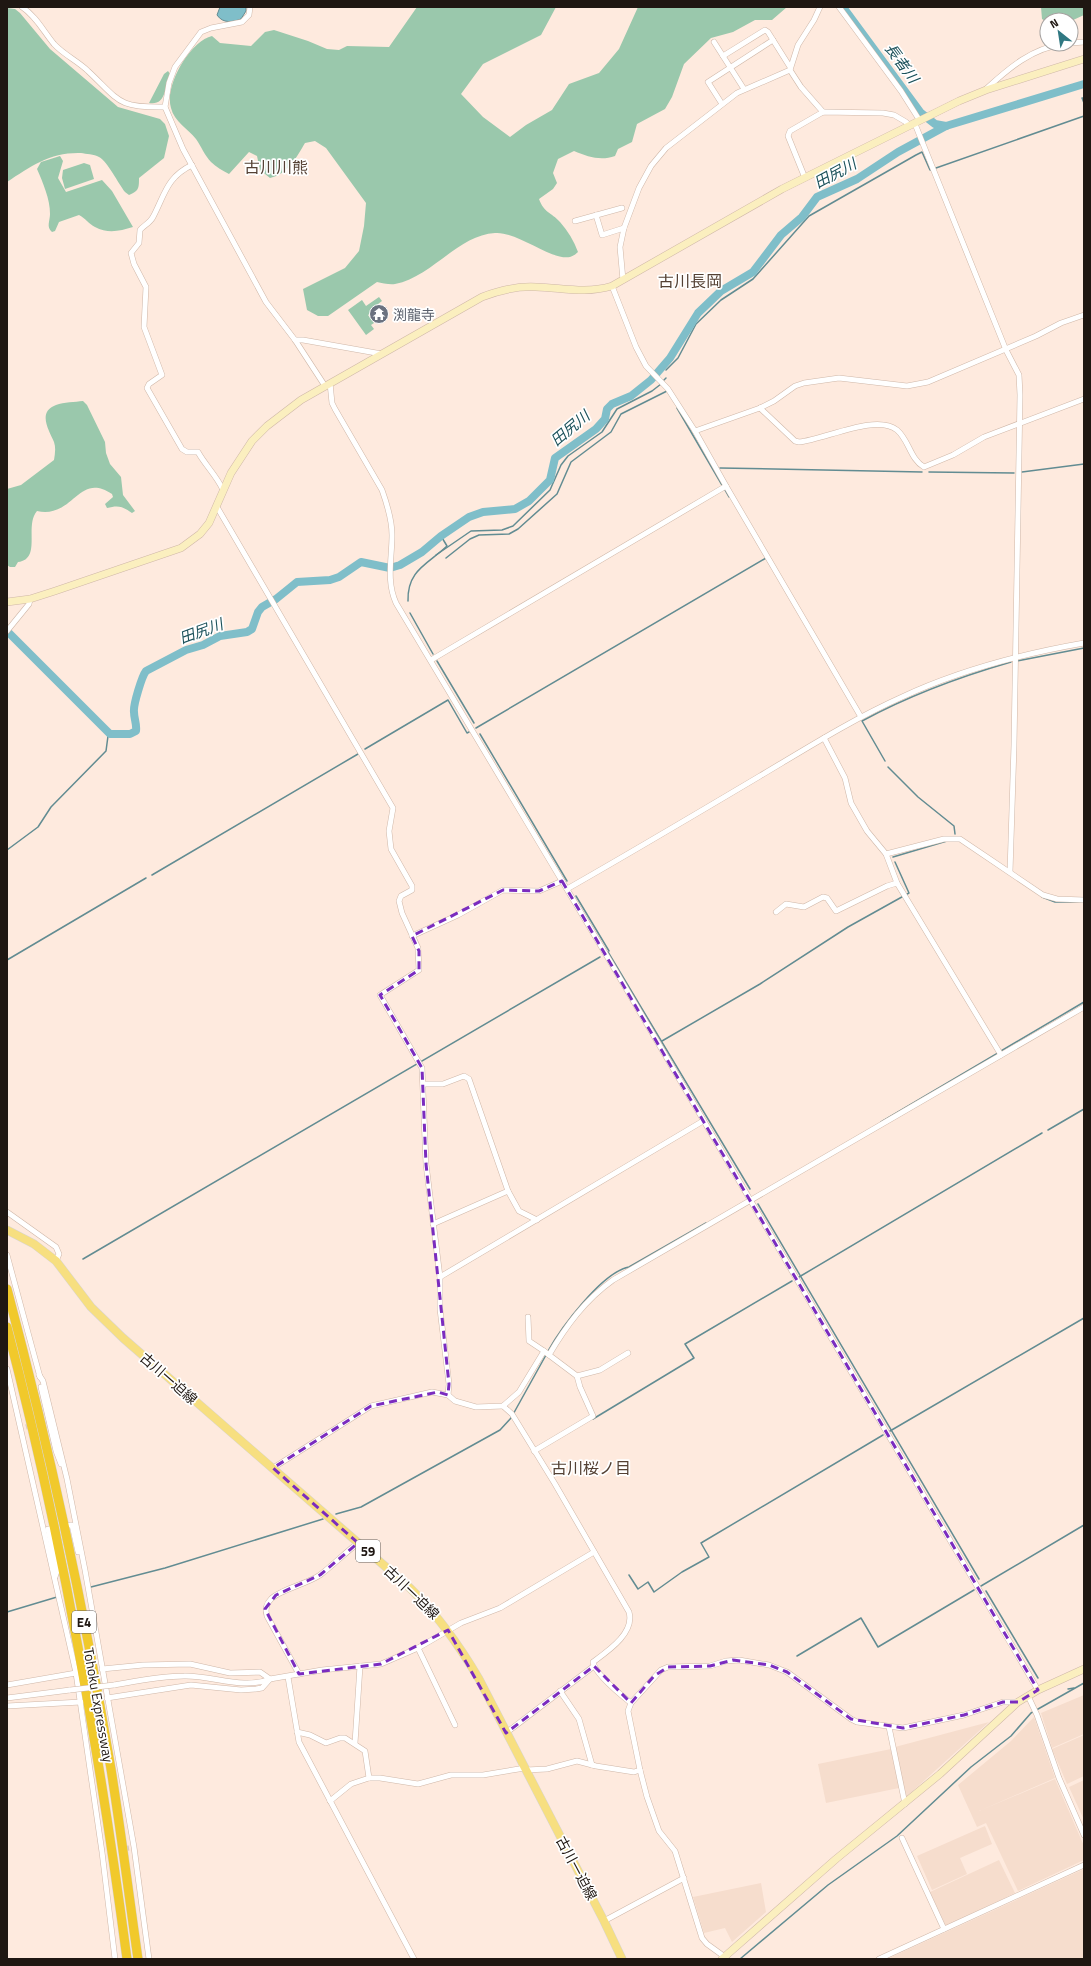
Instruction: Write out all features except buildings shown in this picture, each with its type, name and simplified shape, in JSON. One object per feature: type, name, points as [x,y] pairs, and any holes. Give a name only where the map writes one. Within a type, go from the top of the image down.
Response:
[{"type":"highway","name":"Tohoku Expressway","points":[[7,1290],[28,1371],[76,1580],[111,1769],[138,1959]]},
{"type":"highway","name":"Tohoku Expressway","points":[[7,1328],[49,1504],[73,1620],[100,1771],[127,1959]]},
{"type":"main road","name":"古川一迫線","points":[[7,1230],[34,1244],[56,1261],[83,1297],[101,1316],[414,1592],[436,1614],[479,1679],[604,1921],[622,1959]]},
{"type":"street","points":[[22,7],[31,14],[56,46],[88,71],[114,98],[136,106],[165,107]]},
{"type":"street","points":[[250,7],[249,15],[242,22],[211,28],[201,32],[175,67],[169,82],[165,107],[192,165],[266,302],[327,385],[335,409],[382,490],[387,504],[392,534],[392,594],[1038,1690]]},
{"type":"street","points":[[623,280],[620,247],[624,228],[639,188],[651,166],[666,148],[722,104],[744,89],[790,69],[798,45],[814,20],[820,7]]},
{"type":"street","points":[[839,7],[901,91],[919,121],[920,135],[924,146],[1006,350],[1019,375],[1016,657],[1010,872]]},
{"type":"street","points":[[723,56],[762,30],[768,32],[801,87],[823,112]]},
{"type":"street","points":[[722,104],[708,82],[773,40]]},
{"type":"street","points":[[714,42],[744,89]]},
{"type":"street","points":[[986,90],[1026,57],[1039,50]]},
{"type":"street","points":[[7,602],[30,599],[181,548],[200,534],[209,523],[223,490],[252,441],[283,412],[482,296],[500,290],[536,287],[597,291],[612,286],[760,201],[919,121],[986,90],[1084,59]]},
{"type":"street","points":[[805,178],[788,136],[790,131],[823,112],[883,113],[894,115],[906,122],[919,121]]},
{"type":"street","points":[[192,165],[177,173],[160,199],[153,217],[140,230],[139,243],[131,253],[134,264],[146,287],[144,327],[146,337],[162,375],[149,384],[147,388],[182,449],[187,452],[198,452],[205,465],[219,482],[223,490]]},
{"type":"street","points":[[575,222],[622,208]]},
{"type":"street","points":[[596,215],[602,235],[624,228]]},
{"type":"street","points":[[612,286],[636,347],[651,372],[668,389],[695,430],[726,486],[861,717]]},
{"type":"street","points":[[695,430],[760,408],[774,401],[796,386],[804,383],[839,378],[907,386],[928,382],[1006,350],[1061,323],[1084,315]]},
{"type":"street","points":[[295,340],[303,340],[383,354]]},
{"type":"street","points":[[760,408],[795,441],[799,442],[867,425],[892,427],[903,435],[908,449],[924,467],[953,455],[984,437],[1084,399]]},
{"type":"street","points":[[431,660],[726,486]]},
{"type":"street","points":[[217,507],[394,808],[390,831],[390,844],[391,849],[412,886],[412,890],[401,896],[399,901],[402,913],[419,951],[419,970],[380,995],[421,1062],[426,1164],[440,1277],[440,1309],[449,1384],[448,1395]]},
{"type":"street","points":[[8,631],[30,599]]},
{"type":"street","points":[[567,889],[861,717],[936,683],[966,672],[1016,657],[1084,643]]},
{"type":"street","points":[[824,738],[845,778],[851,803],[867,831],[886,854],[898,883],[1000,1053]]},
{"type":"street","points":[[886,854],[952,837],[965,841],[1051,898],[1084,900]]},
{"type":"street","points":[[412,936],[458,915],[503,890],[539,891],[562,881]]},
{"type":"street","points":[[776,912],[786,904],[804,907],[823,897],[826,898],[836,911],[887,886],[898,883]]},
{"type":"street","points":[[273,1468],[371,1406],[432,1392],[448,1395],[455,1401],[476,1407],[503,1406],[519,1392],[573,1318],[604,1286],[750,1202],[1000,1053],[1084,1006]]},
{"type":"street","points":[[423,1084],[443,1084],[464,1076],[469,1079],[508,1191],[519,1211],[537,1220]]},
{"type":"street","points":[[440,1277],[703,1121]]},
{"type":"street","points":[[433,1224],[508,1191]]},
{"type":"street","points":[[7,1212],[56,1247],[60,1254],[56,1261]]},
{"type":"street","points":[[7,1255],[39,1375],[48,1421],[56,1451],[67,1479]]},
{"type":"street","points":[[528,1318],[529,1341],[577,1376],[582,1393],[593,1416],[534,1451]]},
{"type":"street","points":[[577,1376],[600,1370],[628,1353]]},
{"type":"street","points":[[7,1369],[76,1673],[102,1852],[115,1959]]},
{"type":"street","points":[[39,1375],[43,1381],[67,1479],[85,1570],[149,1959]]},
{"type":"street","points":[[11,1388],[17,1398],[25,1428],[32,1463],[30,1470]]},
{"type":"street","points":[[503,1406],[513,1416],[555,1484],[630,1616],[630,1623],[619,1642],[594,1662],[594,1666],[506,1733]]},
{"type":"street","points":[[70,1525],[72,1525],[80,1560],[85,1570]]},
{"type":"street","points":[[50,1529],[48,1529],[57,1570],[54,1578]]},
{"type":"street","points":[[299,1674],[267,1616],[265,1609],[269,1600],[276,1594],[294,1588],[320,1574],[358,1543]]},
{"type":"street","points":[[7,1698],[184,1676],[247,1683],[263,1682],[270,1679],[299,1674],[381,1664],[418,1648],[461,1622],[500,1608],[594,1552]]},
{"type":"street","points":[[418,1648],[454,1725]]},
{"type":"street","points":[[1018,1702],[1003,1702],[964,1715],[903,1728],[851,1720],[787,1672],[769,1664],[739,1660],[726,1661],[710,1666],[668,1667],[654,1676],[631,1703],[628,1714],[640,1770],[656,1825],[662,1836],[673,1846],[702,1938],[723,1958],[836,1860],[940,1774],[1018,1702],[1038,1690],[1084,1669]]},
{"type":"street","points":[[102,1669],[143,1664],[190,1664],[230,1673],[260,1672],[270,1679]]},
{"type":"street","points":[[355,1743],[360,1666]]},
{"type":"street","points":[[594,1666],[604,1679],[631,1703]]},
{"type":"street","points":[[7,1685],[76,1673]]},
{"type":"street","points":[[288,1677],[299,1742],[414,1959]]},
{"type":"street","points":[[107,1698],[190,1685],[241,1690],[256,1689],[262,1688],[270,1679]]},
{"type":"street","points":[[560,1691],[579,1719],[592,1765]]},
{"type":"street","points":[[1028,1696],[1037,1715],[1059,1778],[1084,1835]]},
{"type":"street","points":[[7,1706],[81,1702]]},
{"type":"street","points":[[890,1727],[905,1804]]},
{"type":"street","points":[[297,1732],[310,1735],[323,1743],[330,1743],[340,1738],[346,1738],[355,1743],[365,1751],[368,1778]]},
{"type":"street","points":[[330,1801],[351,1784],[368,1778],[386,1778],[418,1784],[451,1775],[483,1775],[525,1769],[547,1769],[577,1761],[634,1772],[640,1770]]},
{"type":"street","points":[[902,1838],[944,1929]]},
{"type":"street","points":[[102,1852],[108,1851]]},
{"type":"street","points":[[879,1959],[1084,1865]]},
{"type":"street","points":[[604,1921],[684,1878]]},
{"type":"highlighted area","points":[[562,881],[1038,1690],[1018,1702],[1003,1702],[964,1715],[903,1728],[851,1719],[787,1672],[769,1665],[733,1660],[710,1666],[668,1667],[654,1676],[631,1703],[594,1666],[506,1733],[448,1630],[381,1664],[299,1674],[265,1609],[276,1595],[320,1575],[358,1543],[273,1468],[371,1406],[438,1392],[448,1395],[449,1384],[426,1164],[422,1068],[380,995],[419,970],[419,951],[412,936],[503,890],[539,891]]},
{"type":"shaded area","points":[[1084,1695],[1084,1734],[1052,1748],[1041,1713]]},
{"type":"shaded area","points":[[1034,1717],[1055,1778],[979,1811],[1055,1779],[1084,1846],[1084,1860],[1018,1891],[986,1823],[977,1827],[958,1785],[1011,1741]]},
{"type":"shaded area","points":[[989,1722],[906,1797],[895,1747]]},
{"type":"shaded area","points":[[1084,1735],[1084,1776],[1067,1784],[1052,1749]]},
{"type":"shaded area","points":[[891,1749],[899,1788],[826,1803],[818,1764]]},
{"type":"shaded area","points":[[1084,1780],[1084,1820],[1069,1787]]},
{"type":"shaded area","points":[[985,1826],[992,1844],[960,1858],[967,1874],[932,1890],[917,1856]]},
{"type":"shaded area","points":[[999,1860],[1015,1893],[946,1926],[930,1892]]},
{"type":"shaded area","points":[[1084,1869],[1084,1959],[887,1959]]},
{"type":"shaded area","points":[[761,1883],[766,1912],[732,1942],[725,1928],[704,1933],[693,1897]]},
{"type":"green space","points":[[417,7],[556,7],[541,35],[483,64],[461,94],[483,117],[510,137],[526,125],[552,110],[569,84],[599,73],[619,49],[638,7],[787,7],[772,20],[755,20],[733,32],[711,38],[684,64],[672,97],[665,109],[637,124],[632,142],[618,149],[615,156],[594,158],[574,151],[558,159],[553,173],[557,183],[553,189],[539,199],[545,210],[560,222],[575,244],[578,252],[574,255],[570,257],[563,257],[554,255],[513,236],[504,234],[495,233],[482,235],[457,248],[421,273],[408,280],[395,284],[377,282],[328,316],[318,316],[307,310],[303,289],[345,268],[359,251],[364,226],[366,203],[326,148],[315,141],[305,143],[295,160],[287,169],[270,178],[260,170],[257,156],[249,152],[229,174],[215,166],[209,160],[196,139],[175,117],[171,108],[171,88],[181,66],[195,46],[212,36],[220,43],[251,46],[265,32],[274,30],[327,49],[339,50],[347,46],[389,47]]},
{"type":"green space","points":[[1041,7],[1084,7],[1084,15],[1079,17],[1079,12],[1041,12]]},
{"type":"green space","points":[[7,8],[15,9],[20,13],[50,49],[118,107],[160,119],[165,124],[169,136],[164,158],[139,178],[138,187],[135,192],[129,195],[125,192],[109,168],[99,157],[81,153],[60,155],[42,161],[7,182]]},
{"type":"green space","points":[[168,71],[170,74],[162,99],[159,102],[149,103],[164,74]]},
{"type":"green space","points":[[60,156],[63,161],[58,178],[66,192],[102,180],[112,191],[133,227],[119,231],[105,231],[93,226],[79,215],[59,222],[55,231],[52,232],[49,228],[50,208],[44,185],[37,169],[41,162]]},
{"type":"green space","points":[[84,163],[90,165],[94,179],[65,189],[62,178],[63,170]]},
{"type":"green space","points":[[379,297],[382,301],[370,310],[372,312],[368,315],[374,323],[371,325],[374,329],[366,335],[348,310],[362,300],[366,306]]},
{"type":"green space","points":[[83,401],[87,405],[105,442],[106,453],[110,464],[121,477],[123,495],[135,511],[132,513],[117,506],[107,508],[105,504],[113,497],[112,494],[101,488],[91,488],[83,491],[60,508],[49,512],[37,511],[33,517],[31,548],[29,555],[25,560],[18,562],[15,567],[10,567],[7,565],[7,489],[21,485],[54,460],[55,444],[46,422],[47,412],[50,408],[62,403]]},
{"type":"water","points":[[220,7],[246,7],[246,11],[241,19],[228,22],[222,20],[217,15]]},
{"type":"waterway","name":"長者川","points":[[843,7],[921,113],[935,124],[946,126]]},
{"type":"waterway","name":"田尻川","points":[[7,631],[110,734],[130,734],[136,731],[134,708],[140,684],[146,671],[186,650],[203,645],[220,636],[247,632],[252,629],[258,612],[262,607],[276,599],[297,582],[330,580],[339,577],[361,562],[390,568],[400,565],[422,552],[441,536],[469,517],[483,512],[515,509],[529,501],[550,480],[555,458],[596,429],[605,419],[607,409],[612,404],[631,396],[651,380],[670,358],[698,313],[721,291],[753,272],[781,235],[802,217],[817,197],[857,179],[898,152],[946,126],[1084,84]]},
{"type":"waterway","points":[[1084,98],[1082,98],[1084,103]]},
{"type":"waterway","points":[[936,168],[1084,116]]},
{"type":"waterway","points":[[666,370],[678,358],[696,324],[721,300],[753,279],[809,216],[922,152],[930,170],[932,170]]},
{"type":"waterway","points":[[436,555],[471,531],[502,530],[513,526],[550,490],[561,465],[568,456],[602,432],[617,409],[652,391],[661,384]]},
{"type":"waterway","points":[[446,558],[470,539],[479,535],[509,534],[518,529],[557,494],[571,462],[611,432],[621,414],[667,391]]},
{"type":"waterway","points":[[677,408],[722,485]]},
{"type":"waterway","points":[[1022,472],[1084,464]]},
{"type":"waterway","points":[[720,468],[922,472]]},
{"type":"waterway","points":[[929,472],[1014,473]]},
{"type":"waterway","points":[[725,490],[729,497]]},
{"type":"waterway","points":[[408,601],[411,582],[415,575],[426,563],[447,546],[441,536]]},
{"type":"waterway","points":[[476,728],[766,558]]},
{"type":"waterway","points":[[410,613],[433,654]]},
{"type":"waterway","points":[[1017,661],[1084,648]]},
{"type":"waterway","points":[[437,661],[474,723]]},
{"type":"waterway","points":[[885,761],[862,721],[935,687],[1011,662]]},
{"type":"waterway","points":[[365,749],[448,700],[467,733],[469,732]]},
{"type":"waterway","points":[[7,850],[38,827],[51,807],[106,751],[108,736],[110,734]]},
{"type":"waterway","points":[[480,734],[567,881]]},
{"type":"waterway","points":[[152,875],[358,754]]},
{"type":"waterway","points":[[888,767],[918,797],[954,826],[955,834]]},
{"type":"waterway","points":[[893,857],[947,841]]},
{"type":"waterway","points":[[662,1041],[760,984],[848,927],[909,893],[895,862]]},
{"type":"waterway","points":[[7,960],[146,878]]},
{"type":"waterway","points":[[576,896],[609,951]]},
{"type":"waterway","points":[[1042,897],[1055,902],[1083,902]]},
{"type":"waterway","points":[[608,952],[750,1189]]},
{"type":"waterway","points":[[83,1259],[600,957]]},
{"type":"waterway","points":[[1001,1051],[1084,1002]]},
{"type":"waterway","points":[[881,1122],[998,1053]]},
{"type":"waterway","points":[[1048,1130],[1084,1109]]},
{"type":"waterway","points":[[799,1277],[1042,1133]]},
{"type":"waterway","points":[[758,1204],[979,1579]]},
{"type":"waterway","points":[[548,1351],[562,1329],[583,1302],[607,1279],[618,1271],[629,1267],[706,1223]]},
{"type":"waterway","points":[[593,1419],[694,1358],[685,1344],[792,1281]]},
{"type":"waterway","points":[[890,1431],[1084,1318]]},
{"type":"waterway","points":[[336,1514],[361,1507],[500,1430],[511,1418],[546,1355]]},
{"type":"waterway","points":[[629,1575],[638,1589],[648,1582],[654,1592],[682,1572],[709,1557],[701,1543],[883,1435]]},
{"type":"waterway","points":[[91,1587],[165,1568],[323,1519]]},
{"type":"waterway","points":[[981,1586],[1084,1525]]},
{"type":"waterway","points":[[797,1656],[861,1618],[878,1647],[974,1590]]},
{"type":"waterway","points":[[986,1591],[1038,1678]]},
{"type":"waterway","points":[[7,1612],[57,1597]]},
{"type":"waterway","points":[[740,1959],[828,1885],[897,1836],[971,1767],[1011,1736],[1031,1713],[1084,1683]]},
{"type":"waterway","points":[[1068,1689],[1074,1688]]},
{"type":"tunnel","points":[[26,1427],[46,1421]]},
{"type":"tunnel","points":[[111,1851],[129,1848]]},
{"type":"place","name":"渕龍寺","points":[[379,314]]},
{"type":"district","name":"古川川熊","points":[[276,167]]},
{"type":"district","name":"古川長岡","points":[[690,281]]},
{"type":"district","name":"古川桜ノ目","points":[[591,1468]]}]
